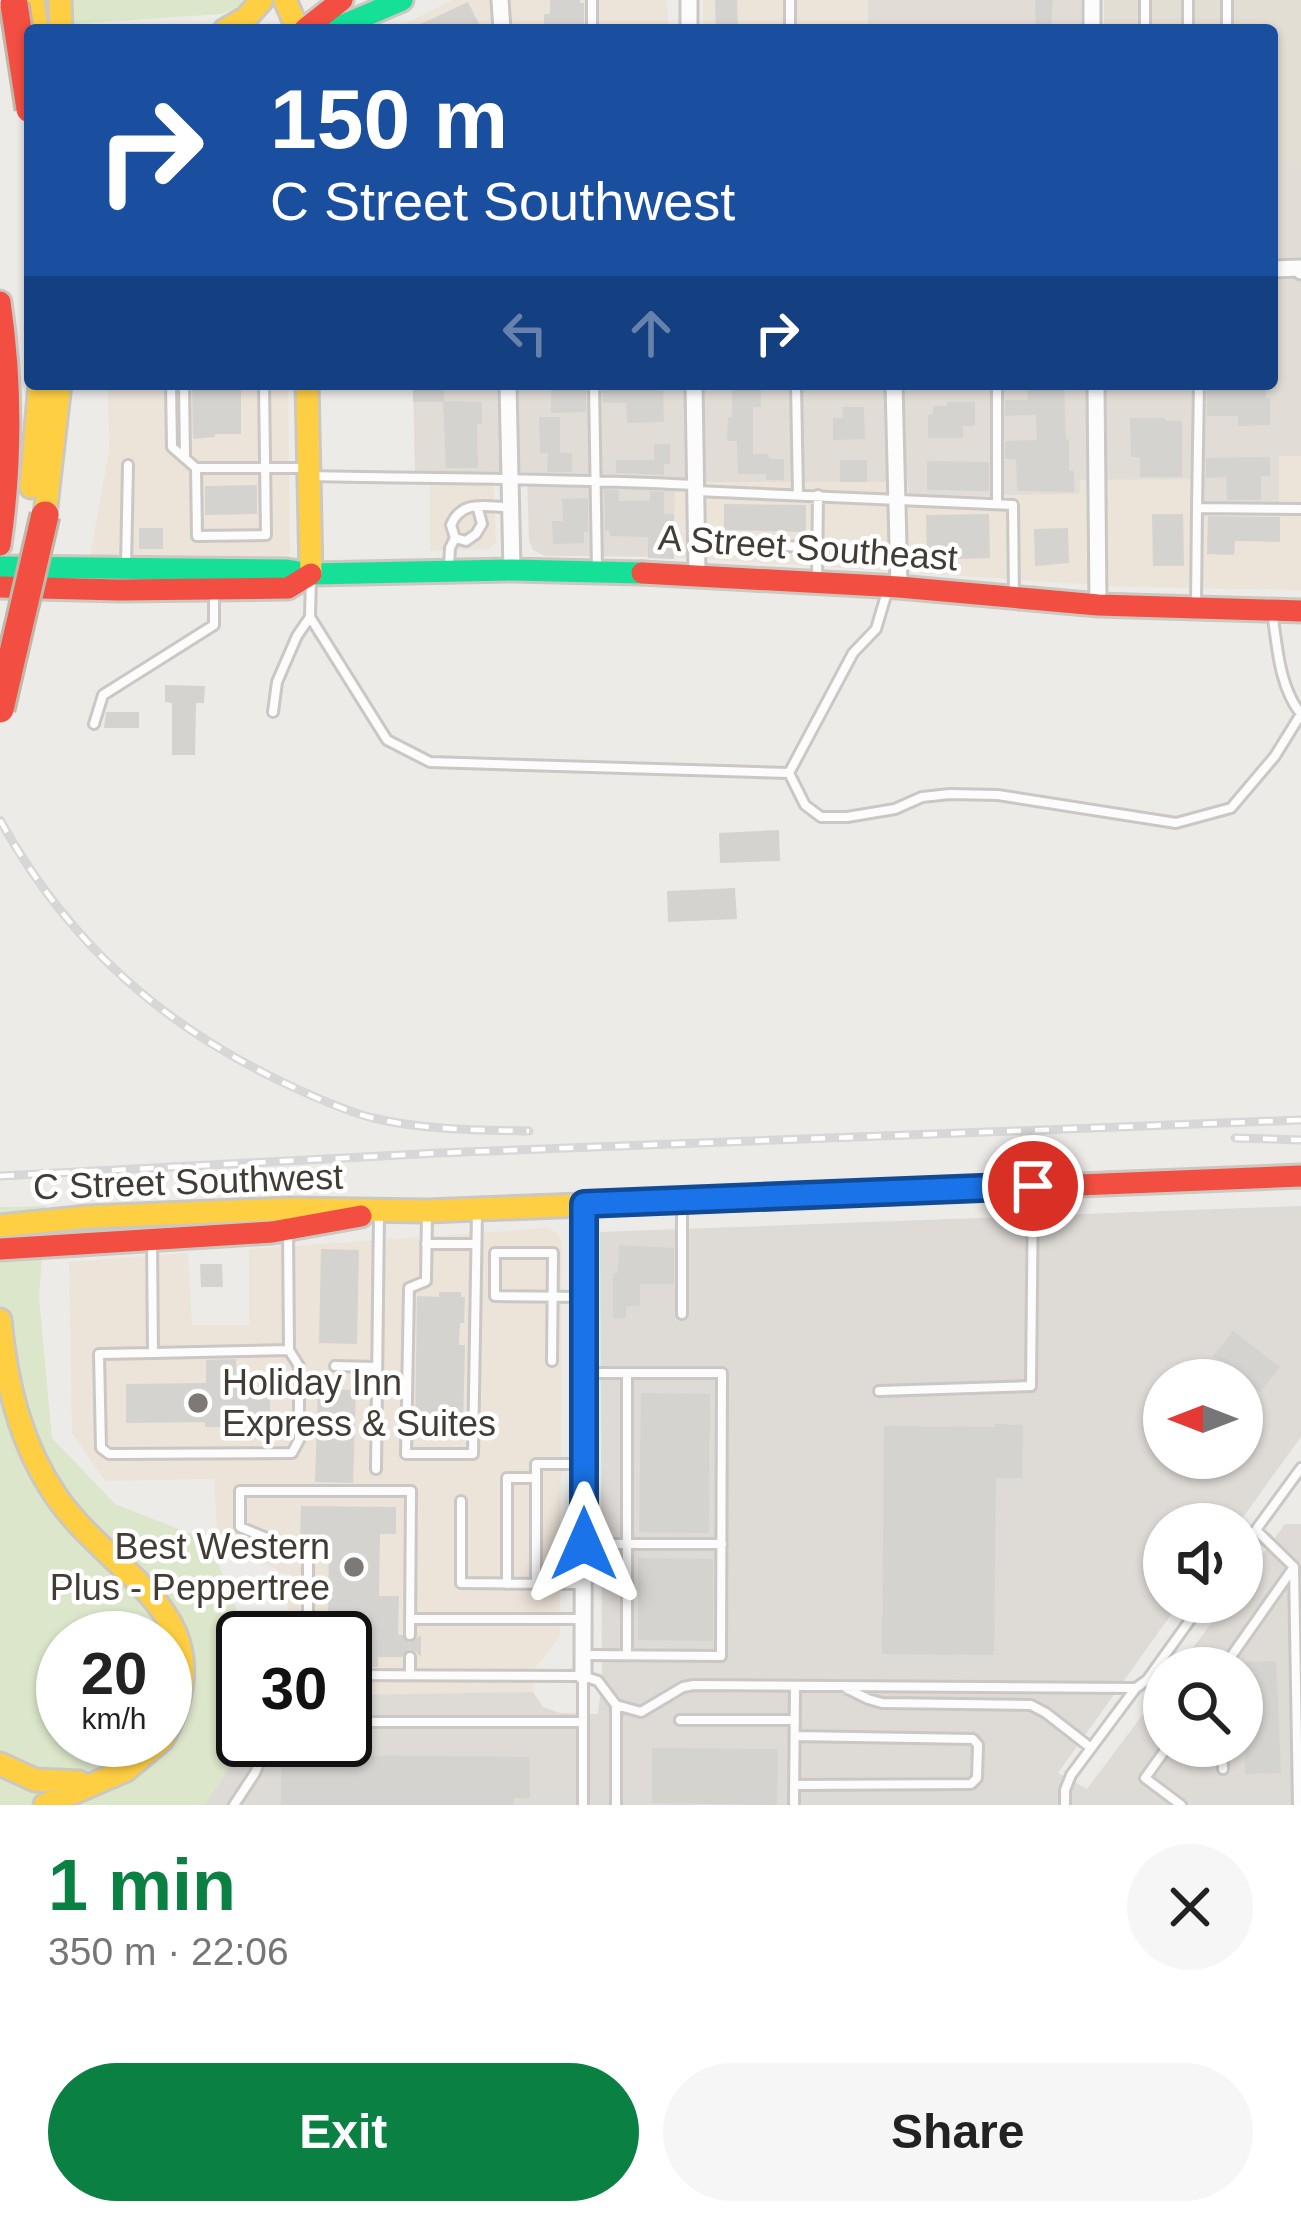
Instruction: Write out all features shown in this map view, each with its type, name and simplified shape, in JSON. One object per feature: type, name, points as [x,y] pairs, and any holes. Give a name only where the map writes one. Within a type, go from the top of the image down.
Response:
[{"type":"main road","points":[[236,24],[262,0]]},
{"type":"main road","points":[[337,21],[402,0]]},
{"type":"main road","points":[[0,302],[26,512],[0,545]]},
{"type":"main road","points":[[0,710],[39,390]]},
{"type":"main road","points":[[0,640],[26,512],[55,449],[60,390]]},
{"type":"main road","points":[[307,390],[311,574]]},
{"type":"main road","name":"A Street Southeast","points":[[0,567],[311,574],[512,570],[697,574],[1098,605],[1301,611]]},
{"type":"main road","name":"A Street Southeast","points":[[0,587],[288,588],[311,574]]},
{"type":"main road","name":"C Street Southwest","points":[[0,1226],[88,1217],[289,1209],[427,1211],[1301,1176]]},
{"type":"main road","name":"C Street Southwest","points":[[0,1249],[288,1231],[328,1226],[379,1211]]},
{"type":"main road","points":[[0,1320],[15,1413],[41,1473],[88,1536],[147,1588],[164,1611]]},
{"type":"main road","points":[[0,1764],[35,1780],[101,1781]]},
{"type":"main road","points":[[46,1805],[129,1767]]},
{"type":"street","points":[[508,390],[512,570]]},
{"type":"street","points":[[694,390],[697,574]]},
{"type":"street","points":[[894,390],[898,499],[894,586]]},
{"type":"street","points":[[1096,390],[1098,605]]},
{"type":"street","points":[[583,1676],[584,1204]]},
{"type":"lane","points":[[171,390],[172,447],[196,469],[197,536],[266,535],[264,390]]},
{"type":"lane","points":[[184,390],[185,458]]},
{"type":"lane","points":[[594,390],[597,572]]},
{"type":"lane","points":[[796,390],[798,495]]},
{"type":"lane","points":[[997,390],[997,503]]},
{"type":"lane","points":[[1196,608],[1199,390]]},
{"type":"lane","points":[[126,568],[128,465]]},
{"type":"lane","points":[[196,469],[265,467],[596,480],[1013,505],[1014,597]]},
{"type":"lane","points":[[817,581],[818,495]]},
{"type":"lane","points":[[448,572],[456,514],[467,506],[510,507]]},
{"type":"lane","points":[[455,538],[466,541],[476,534],[482,524],[477,507]]},
{"type":"lane","points":[[1198,508],[1301,509]]},
{"type":"lane","points":[[739,543],[817,548]]},
{"type":"lane","points":[[273,712],[277,682],[310,617],[311,574]]},
{"type":"lane","points":[[789,772],[853,653],[876,629],[894,586]]},
{"type":"lane","points":[[94,724],[103,695],[214,625],[214,589]]},
{"type":"lane","points":[[789,772],[805,805],[821,817],[895,809],[922,797],[950,794],[998,795],[1176,823],[1231,808],[1275,756],[1301,714],[1290,701],[1272,610]]},
{"type":"lane","points":[[310,617],[387,740],[430,762],[789,772]]},
{"type":"lane","points":[[879,1391],[1031,1386],[1033,1186]]},
{"type":"lane","points":[[682,1200],[682,1314]]},
{"type":"lane","points":[[427,1211],[426,1281],[410,1288],[406,1454],[472,1454],[477,1209]]},
{"type":"lane","points":[[376,1469],[379,1211]]},
{"type":"lane","points":[[288,1231],[289,1350],[299,1366],[299,1440],[292,1453],[109,1454],[101,1448],[99,1354],[289,1350]]},
{"type":"lane","points":[[152,1238],[153,1353]]},
{"type":"lane","points":[[426,1244],[476,1244]]},
{"type":"lane","points":[[552,1361],[552,1297],[553,1253],[495,1253],[495,1297],[552,1297],[584,1297]]},
{"type":"lane","points":[[335,1366],[375,1367]]},
{"type":"lane","points":[[583,1655],[722,1656],[722,1373],[584,1373]]},
{"type":"lane","points":[[626,1655],[627,1373]]},
{"type":"lane","points":[[536,1584],[536,1464],[584,1464]]},
{"type":"lane","points":[[1263,1520],[1301,1468]]},
{"type":"lane","points":[[507,1583],[507,1478],[536,1478]]},
{"type":"lane","points":[[308,1611],[308,1555],[239,1527],[240,1491],[411,1491],[410,1635]]},
{"type":"lane","points":[[461,1501],[461,1583],[583,1584]]},
{"type":"lane","points":[[1263,1537],[1294,1567],[1298,1805]]},
{"type":"lane","points":[[584,1544],[722,1544]]},
{"type":"lane","points":[[1238,1647],[1294,1567]]},
{"type":"lane","points":[[411,1619],[583,1619]]},
{"type":"lane","points":[[1066,1805],[1071,1775],[1188,1623]]},
{"type":"lane","points":[[410,1657],[410,1676]]},
{"type":"lane","points":[[372,1675],[583,1676],[598,1682],[616,1705],[641,1712],[682,1687],[694,1685],[1136,1688]]},
{"type":"lane","points":[[583,1676],[583,1805]]},
{"type":"lane","points":[[794,1805],[795,1687]]},
{"type":"lane","points":[[844,1687],[882,1702],[1031,1705],[1091,1748]]},
{"type":"lane","points":[[616,1705],[616,1805]]},
{"type":"lane","points":[[680,1720],[795,1720]]},
{"type":"lane","points":[[372,1721],[583,1722]]},
{"type":"lane","points":[[794,1785],[971,1784],[976,1778],[978,1745],[973,1739],[795,1736]]},
{"type":"lane","points":[[234,1805],[258,1767]]},
{"type":"lane","points":[[1153,1767],[1145,1778],[1181,1805]]},
{"type":"shaded area","points":[[453,0],[667,0],[668,24],[404,24]]},
{"type":"shaded area","points":[[703,0],[868,0],[868,24],[703,24]]},
{"type":"shaded area","points":[[868,0],[1081,0],[1082,24],[868,24]]},
{"type":"shaded area","points":[[1104,0],[1301,0],[1301,166],[1278,166],[1278,24],[1104,24]]},
{"type":"shaded area","points":[[1278,166],[1301,166],[1301,456],[1279,457],[1280,503],[1201,504],[1201,480],[1080,481],[1080,494],[976,496],[908,495],[908,483],[676,482],[673,557],[545,556],[533,550],[529,541],[527,472],[415,473],[413,390],[1278,390]]},
{"type":"shaded area","points":[[108,390],[288,390],[290,553],[282,559],[89,561],[109,451]]},
{"type":"shaded area","points":[[1279,456],[1301,456],[1301,590],[1129,587],[673,557],[675,482],[908,482],[909,495],[976,496],[1079,494],[1080,480],[1201,479],[1202,504],[1279,503]]},
{"type":"shaded area","points":[[493,472],[496,542],[489,549],[430,551],[430,473]]},
{"type":"shaded area","points":[[1301,1206],[1301,1437],[1253,1503],[1143,1503],[1143,1623],[1165,1623],[1148,1647],[1143,1647],[1143,1654],[1058,1773],[1087,1789],[1143,1714],[1143,1767],[1263,1767],[1263,1647],[1194,1647],[1211,1623],[1263,1623],[1263,1554],[1285,1524],[1301,1524],[1301,1805],[204,1805],[230,1767],[372,1767],[372,1695],[533,1692],[543,1707],[560,1713],[598,1714],[602,1679],[600,1232]]},
{"type":"shaded area","points":[[548,1228],[557,1233],[562,1243],[560,1636],[535,1668],[533,1692],[372,1695],[372,1611],[288,1611],[288,1575],[218,1542],[214,1479],[105,1481],[72,1433],[69,1262],[188,1253],[192,1325],[249,1325],[249,1249]]},
{"type":"green space","points":[[73,0],[246,0],[221,14],[73,24]]},
{"type":"green space","points":[[46,1206],[39,1297],[52,1438],[115,1504],[209,1541],[237,1611],[216,1611],[216,1767],[230,1767],[204,1805],[0,1805],[0,1207]]},
{"type":"building","points":[[550,0],[584,3],[584,24],[544,24],[544,14],[550,14]]},
{"type":"building","points":[[715,0],[737,0],[738,24],[716,24]]},
{"type":"building","points":[[1035,0],[1053,0],[1051,24],[1036,24]]},
{"type":"building","points":[[468,2],[479,24],[421,24]]},
{"type":"building","points":[[192,390],[241,390],[241,434],[193,439]]},
{"type":"building","points":[[413,390],[444,390],[444,401],[482,402],[482,424],[477,424],[478,468],[446,468],[443,402],[413,402]]},
{"type":"building","points":[[551,390],[586,390],[586,412],[551,413]]},
{"type":"building","points":[[602,390],[663,390],[664,422],[627,423],[626,403],[603,403]]},
{"type":"building","points":[[732,390],[761,390],[761,407],[753,407],[753,454],[784,459],[784,480],[766,480],[766,474],[738,474],[737,441],[727,441],[728,417],[732,417]]},
{"type":"building","points":[[1027,390],[1064,390],[1074,492],[1017,491],[1016,459],[1005,459],[1005,441],[1037,440],[1036,415],[1005,416],[1005,400],[1028,400]]},
{"type":"building","points":[[1207,390],[1266,390],[1270,398],[1270,425],[1238,426],[1238,416],[1207,416]]},
{"type":"building","points":[[947,402],[975,402],[975,426],[963,426],[963,438],[928,438],[928,415],[933,414],[933,406],[947,406]]},
{"type":"building","points":[[842,407],[864,407],[865,439],[833,440],[833,418],[843,418]]},
{"type":"building","points":[[539,417],[560,417],[560,453],[572,453],[572,472],[547,472],[548,453],[540,453]]},
{"type":"building","points":[[1130,418],[1182,421],[1182,477],[1140,477],[1140,457],[1131,457]]},
{"type":"building","points":[[654,444],[670,444],[670,464],[664,464],[664,475],[616,473],[616,460],[654,460]]},
{"type":"building","points":[[1270,457],[1270,476],[1261,476],[1261,500],[1227,500],[1226,477],[1206,478],[1206,458]]},
{"type":"building","points":[[840,460],[867,460],[867,482],[840,482]]},
{"type":"building","points":[[927,461],[989,462],[989,491],[927,490]]},
{"type":"building","points":[[257,485],[257,514],[205,515],[205,486]]},
{"type":"building","points":[[604,489],[619,490],[619,501],[650,501],[650,491],[664,492],[664,514],[674,514],[674,559],[648,558],[648,537],[610,536],[605,531]]},
{"type":"building","points":[[588,498],[584,543],[553,544],[552,521],[563,521],[562,499]]},
{"type":"building","points":[[724,504],[806,505],[806,532],[724,530]]},
{"type":"building","points":[[989,514],[990,558],[927,560],[926,515]]},
{"type":"building","points":[[1152,514],[1183,514],[1184,566],[1153,566]]},
{"type":"building","points":[[1208,516],[1280,517],[1280,542],[1235,541],[1234,555],[1207,554]]},
{"type":"building","points":[[139,528],[163,528],[163,549],[139,549]]},
{"type":"building","points":[[1068,528],[1069,563],[1035,566],[1034,529]]},
{"type":"building","points":[[165,685],[205,686],[204,703],[196,703],[195,755],[172,755],[172,703],[165,702]]},
{"type":"building","points":[[106,712],[139,712],[139,728],[104,728]]},
{"type":"building","points":[[779,830],[780,861],[720,863],[719,833]]},
{"type":"building","points":[[735,888],[737,919],[668,922],[667,891]]},
{"type":"building","points":[[619,1245],[674,1248],[674,1284],[640,1284],[640,1306],[626,1306],[626,1318],[613,1318],[613,1273],[618,1273]]},
{"type":"building","points":[[321,1249],[359,1250],[357,1344],[319,1343]]},
{"type":"building","points":[[200,1264],[222,1264],[223,1287],[201,1287]]},
{"type":"building","points":[[439,1292],[461,1292],[465,1297],[459,1345],[465,1345],[463,1430],[415,1429],[417,1296],[439,1297]]},
{"type":"building","points":[[1233,1331],[1280,1367],[1263,1388],[1263,1359],[1213,1356]]},
{"type":"building","name":"Holiday Inn Express & Suites","points":[[236,1359],[236,1381],[270,1381],[270,1423],[205,1427],[205,1422],[126,1423],[126,1384],[206,1383],[206,1360]]},
{"type":"building","points":[[318,1389],[356,1390],[353,1483],[315,1482]]},
{"type":"building","points":[[641,1393],[710,1394],[709,1533],[639,1532]]},
{"type":"building","points":[[1023,1425],[1022,1478],[996,1478],[994,1655],[882,1654],[884,1426]]},
{"type":"building","name":"Best Western Plus - Peppertree","points":[[301,1506],[396,1507],[396,1534],[380,1534],[379,1596],[399,1596],[398,1635],[409,1643],[421,1635],[421,1657],[409,1649],[402,1657],[378,1657],[378,1667],[372,1667],[372,1611],[328,1611],[329,1539],[300,1539]]},
{"type":"building","points":[[638,1558],[713,1559],[713,1641],[638,1640]]},
{"type":"building","points":[[1263,1661],[1276,1661],[1281,1773],[1245,1774],[1245,1767],[1263,1767]]},
{"type":"building","points":[[652,1748],[778,1749],[777,1805],[652,1803]]},
{"type":"building","points":[[372,1756],[530,1757],[530,1798],[514,1798],[514,1805],[281,1805],[281,1767],[372,1767]]},
{"type":"railway","points":[[0,820],[57,907],[90,945],[163,1010],[248,1065],[334,1105],[392,1122],[529,1131]]},
{"type":"railway","points":[[0,1176],[438,1153],[1301,1120]]},
{"type":"railway","points":[[1235,1138],[1301,1140]]},
{"type":"traffic: fast","points":[[346,24],[402,0]]},
{"type":"traffic: fast","points":[[0,567],[311,574],[642,573]]},
{"type":"traffic: slow","points":[[33,0],[36,24]]},
{"type":"traffic: slow","points":[[60,0],[61,24]]},
{"type":"traffic: slow","points":[[236,24],[262,0]]},
{"type":"traffic: slow","points":[[285,0],[295,24]]},
{"type":"traffic: slow","points":[[31,487],[39,390]]},
{"type":"traffic: slow","points":[[45,515],[59,390]]},
{"type":"traffic: slow","points":[[307,390],[311,574]]},
{"type":"traffic: slow","points":[[0,1226],[88,1217],[289,1209],[427,1211],[687,1201]]},
{"type":"traffic: slow","points":[[0,1320],[17,1412],[44,1476],[80,1525],[162,1611]]},
{"type":"traffic: slow","points":[[0,1764],[35,1780],[79,1782]]},
{"type":"traffic: slow","points":[[45,1805],[130,1767]]},
{"type":"traffic: jam","points":[[311,24],[342,0]]},
{"type":"traffic: jam","points":[[14,4],[24,70]]},
{"type":"traffic: jam","points":[[0,302],[9,424],[0,545]]},
{"type":"traffic: jam","points":[[0,709],[45,515]]},
{"type":"traffic: jam","points":[[642,573],[899,587],[1098,605],[1301,611]]},
{"type":"traffic: jam","points":[[0,587],[288,588],[311,574]]},
{"type":"traffic: jam","points":[[687,1201],[1301,1176]]},
{"type":"traffic: jam","points":[[0,1249],[272,1232],[361,1216]]},
{"type":"place","name":"Holiday Inn Express & Suites","points":[[198,1403]]},
{"type":"place","name":"Best Western Plus - Peppertree","points":[[354,1567]]},
{"type":"route","points":[[584,1544],[584,1204],[1033,1186]]}]
